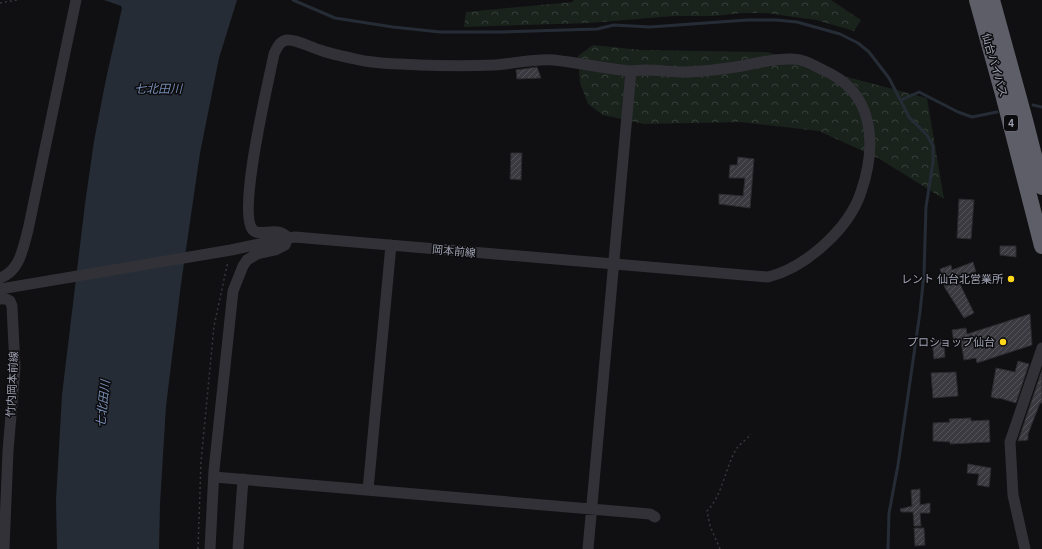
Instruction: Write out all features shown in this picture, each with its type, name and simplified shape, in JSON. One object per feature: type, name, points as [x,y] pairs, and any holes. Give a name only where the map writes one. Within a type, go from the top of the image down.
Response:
[{"type":"highway","name":"仙台バイパス","points":[[977,0],[1042,246]]},
{"type":"highway","name":"仙台バイパス","points":[[992,0],[1042,187]]},
{"type":"street","points":[[0,278],[11,272],[18,264],[28,230],[76,0]]},
{"type":"street","name":"岡本前線","points":[[287,40],[319,50],[366,61],[392,64],[460,66],[552,60],[631,71],[645,70],[683,72],[739,66],[777,59],[794,59],[812,64],[832,73],[859,98],[865,113],[870,134],[868,166],[858,199],[845,221],[833,235],[809,257],[794,267],[768,277],[292,238],[284,233],[276,231],[264,233],[252,229],[249,213],[252,168],[274,54],[282,42],[287,40]]},
{"type":"street","points":[[588,549],[631,71]]},
{"type":"street","points":[[0,289],[231,250],[292,238]]},
{"type":"street","points":[[210,549],[214,477],[233,291],[243,266],[248,260],[257,254],[274,250],[285,245],[292,238]]},
{"type":"street","points":[[368,490],[391,245]]},
{"type":"street","name":"竹内岡本前線","points":[[0,299],[10,301],[15,367],[4,451],[4,549]]},
{"type":"street","points":[[1025,549],[1013,495],[1010,442],[1042,348]]},
{"type":"street","points":[[214,477],[650,514],[655,517]]},
{"type":"street","points":[[238,549],[243,479]]},
{"type":"path","points":[[0,3],[17,0]]},
{"type":"path","points":[[198,549],[201,462],[214,326],[231,250]]},
{"type":"path","points":[[720,549],[710,526],[707,511],[713,505],[738,447],[751,434]]},
{"type":"green space","points":[[574,0],[831,0],[861,20],[854,31],[816,20],[766,13],[742,13],[714,16],[674,16],[590,23],[464,27],[466,12],[572,2]]},
{"type":"green space","points":[[593,45],[641,50],[767,52],[818,66],[832,73],[927,98],[944,199],[878,158],[819,131],[740,122],[644,124],[603,115],[588,104],[580,83],[578,56]]},
{"type":"water","name":"七北田川","points":[[104,0],[237,0],[219,58],[200,153],[181,284],[166,406],[160,504],[159,549],[57,549],[56,500],[62,395],[94,141],[122,8],[121,6]]},
{"type":"building","points":[[537,67],[541,78],[517,79],[516,70]]},
{"type":"building","points":[[511,153],[522,153],[521,180],[510,179]]},
{"type":"building","points":[[738,157],[754,159],[750,208],[719,204],[719,194],[743,196],[745,178],[729,178],[730,165],[737,165]]},
{"type":"building","points":[[959,199],[974,200],[971,239],[957,238]]},
{"type":"building","points":[[1000,246],[1016,246],[1016,257],[1000,255]]},
{"type":"building","points":[[973,262],[976,272],[957,278],[974,313],[964,318],[945,288],[940,269],[951,265],[952,270]]},
{"type":"building","points":[[1030,314],[1032,345],[977,363],[976,358],[964,360],[961,342],[954,343],[952,330],[966,328],[967,334]]},
{"type":"building","points":[[944,339],[945,357],[934,359],[932,340]]},
{"type":"building","points":[[1018,361],[1029,364],[1016,403],[991,397],[996,368],[1015,372]]},
{"type":"building","points":[[1042,370],[1042,403],[1040,403],[1028,434],[1028,440],[1018,441]]},
{"type":"building","points":[[956,372],[958,396],[933,398],[931,373]]},
{"type":"building","points":[[971,418],[971,421],[989,420],[990,442],[950,444],[950,442],[933,441],[933,423],[950,422],[949,419]]},
{"type":"building","points":[[968,464],[991,468],[989,487],[977,485],[979,474],[967,473]]},
{"type":"building","points":[[920,489],[920,505],[930,503],[930,513],[920,513],[921,526],[914,526],[913,512],[901,512],[900,509],[912,506],[911,490]]},
{"type":"building","points":[[914,528],[924,528],[925,545],[915,546]]},
{"type":"waterway","points":[[293,0],[335,18],[393,27],[440,32],[597,29],[614,25],[650,27],[747,20],[776,20],[797,22],[840,34],[858,43],[869,52],[889,78],[909,117],[927,135],[933,146],[933,162],[926,207],[924,274],[920,312],[898,465],[889,513],[888,549]]},
{"type":"waterway","points":[[901,100],[919,92],[958,112],[972,117],[997,112]]},
{"type":"waterway","points":[[1033,105],[1042,107]]},
{"type":"place","name":"レント 仙台北営業所","points":[[1011,279]]},
{"type":"place","name":"プロショップ仙台","points":[[1003,342]]}]
